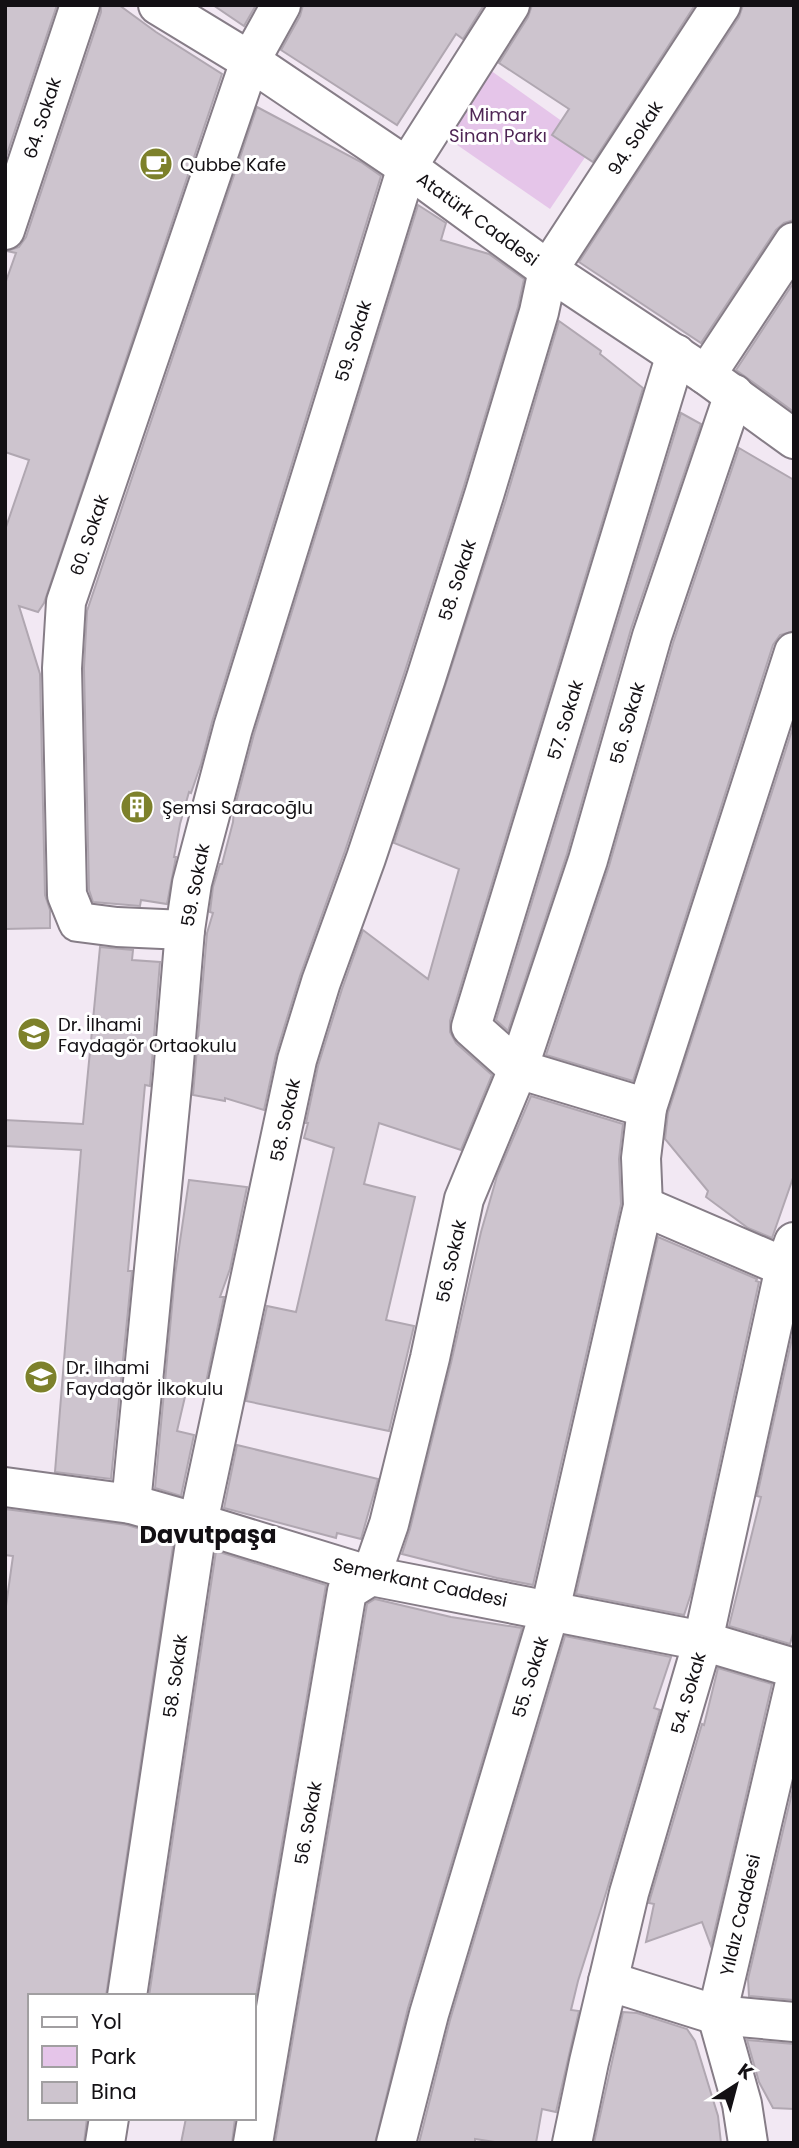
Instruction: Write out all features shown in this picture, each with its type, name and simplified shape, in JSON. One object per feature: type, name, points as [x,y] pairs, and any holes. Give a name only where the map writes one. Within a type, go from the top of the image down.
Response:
[{"type":"street","name":"64. Sokak","points":[[5,230],[80,5]]},
{"type":"street","name":"Atatürk Caddesi","points":[[158,5],[250,61],[407,167],[548,270],[706,374],[794,439]]},
{"type":"street","points":[[250,61],[281,5]]},
{"type":"street","name":"59. Sokak","points":[[131,1504],[185,930],[192,883],[233,728],[407,167],[510,5]]},
{"type":"street","name":"94. Sokak","points":[[548,270],[721,5]]},
{"type":"street","name":"60. Sokak","points":[[185,930],[78,922],[67,895],[62,668],[66,602],[250,61]]},
{"type":"street","points":[[706,374],[794,242]]},
{"type":"street","name":"58. Sokak","points":[[127,1994],[198,1522],[297,1060],[321,982],[426,678],[497,453],[539,312],[548,270]]},
{"type":"street","name":"57. Sokak","points":[[518,1069],[471,1027],[706,374]]},
{"type":"street","name":"56. Sokak","points":[[253,2143],[347,1591],[371,1576],[389,1524],[430,1358],[464,1199],[518,1069],[588,860],[652,636],[706,374]]},
{"type":"street","name":"55. Sokak","points":[[397,2143],[429,2014],[550,1610],[643,1206],[641,1158],[647,1108],[794,652]]},
{"type":"street","points":[[518,1069],[647,1108]]},
{"type":"street","points":[[643,1206],[791,1260]]},
{"type":"street","name":"54. Sokak","points":[[572,2143],[629,1893],[703,1642],[791,1260]]},
{"type":"street","name":"Semerkant Caddesi","points":[[5,1487],[131,1504],[371,1576],[703,1642],[794,1668]]},
{"type":"street","name":"Yıldız Caddesi","points":[[748,2143],[742,2104],[717,2015],[794,1686]]},
{"type":"street","points":[[608,1980],[717,2015],[794,2022]]},
{"type":"street","points":[[105,2143],[109,2120]]},
{"type":"green space","name":"Mimar Sinan Parkı","points":[[483,65],[594,144],[550,209],[437,131]]},
{"type":"building","points":[[5,5],[57,5],[5,160]]},
{"type":"building","points":[[101,5],[119,5],[222,74],[44,603],[38,612],[19,606],[40,674],[45,895],[50,910],[50,928],[5,929],[5,530],[29,460],[5,452],[5,284],[16,253],[7,251],[19,247],[26,237],[101,12]]},
{"type":"building","points":[[213,5],[256,5],[244,26]]},
{"type":"building","points":[[303,5],[484,5],[463,39],[456,34],[397,125],[281,50],[300,16]]},
{"type":"building","points":[[532,5],[695,5],[593,162],[552,135],[569,109],[499,63],[528,17]]},
{"type":"building","points":[[743,5],[794,5],[794,220],[784,223],[776,230],[701,343],[579,262],[739,17]]},
{"type":"building","points":[[257,107],[361,162],[381,176],[201,764],[191,793],[189,792],[180,824],[167,904],[141,900],[140,906],[93,902],[89,890],[84,668],[87,611]]},
{"type":"building","points":[[418,205],[446,223],[441,240],[489,254],[524,279],[464,486],[405,671],[300,976],[276,1054],[264,1110],[225,1098],[225,1101],[193,1095],[207,933],[213,913],[210,912],[213,887],[222,864],[254,734]]},
{"type":"building","points":[[794,282],[794,412],[736,370]]},
{"type":"building","points":[[559,321],[601,351],[600,354],[643,388],[450,1021],[450,1032],[456,1043],[492,1075],[461,1150],[379,1123],[364,1184],[415,1197],[386,1320],[414,1326],[389,1431],[246,1401],[267,1306],[296,1312],[334,1148],[304,1138],[306,1123],[318,1066],[363,930],[428,979],[459,869],[394,843],[506,499]]},
{"type":"building","points":[[681,413],[701,424],[631,629],[567,854],[508,1031],[496,1020]]},
{"type":"building","points":[[739,448],[794,480],[794,631],[780,635],[773,645],[633,1081],[546,1055],[609,866],[673,643]]},
{"type":"building","points":[[794,724],[794,1175],[772,1238],[748,1228],[706,1197],[708,1191],[665,1139],[668,1113]]},
{"type":"building","points":[[100,947],[133,950],[132,960],[160,962],[150,1086],[145,1085],[128,1271],[132,1271],[111,1479],[55,1472],[81,1150],[5,1146],[5,1120],[83,1124]]},
{"type":"building","points":[[531,1096],[623,1124],[619,1159],[621,1204],[533,1585],[402,1554],[481,1232],[497,1176]]},
{"type":"building","points":[[189,1180],[247,1187],[230,1269],[220,1297],[224,1297],[204,1392],[187,1388],[177,1431],[194,1435],[181,1496],[155,1488],[175,1275]]},
{"type":"building","points":[[658,1237],[759,1282],[691,1594],[684,1615],[576,1594]]},
{"type":"building","points":[[794,1329],[794,1630],[790,1644],[729,1626],[761,1497],[757,1496]]},
{"type":"building","points":[[237,1445],[378,1479],[361,1539],[337,1533],[336,1538],[224,1508]]},
{"type":"building","points":[[5,1509],[127,1525],[174,1539],[106,1994],[28,1994],[28,2120],[87,2120],[84,2143],[5,2143],[5,1613],[13,1556],[5,1555]]},
{"type":"building","points":[[216,1551],[326,1585],[256,1996],[256,1994],[149,1994]]},
{"type":"building","points":[[375,1599],[451,1617],[522,1628],[408,2008],[375,2143],[275,2143],[367,1604]]},
{"type":"building","points":[[565,1636],[671,1657],[654,1708],[660,1710],[578,1981],[571,2010],[579,2011],[556,2112],[542,2109],[536,2143],[501,2143],[475,2139],[475,2143],[419,2143],[450,2020]]},
{"type":"building","points":[[718,1668],[772,1684],[711,1946],[702,1922],[646,1942],[654,1904],[649,1903],[650,1899],[702,1724],[704,1725]]},
{"type":"building","points":[[794,1784],[794,2000],[749,1996],[748,1979]]},
{"type":"building","points":[[623,2012],[637,2013],[687,2029],[695,2041],[718,2116],[721,2143],[594,2143]]},
{"type":"building","points":[[747,2040],[794,2044],[794,2109],[773,2108],[759,2082]]},
{"type":"building","points":[[186,2120],[235,2120],[232,2143],[181,2143]]},
{"type":"place","name":"Qubbe Kafe","points":[[156,164]]},
{"type":"place","name":"Şemsi Saracoğlu","points":[[137,807]]},
{"type":"place","name":"Dr. İlhami Faydagör Ortaokulu","points":[[34,1034]]},
{"type":"place","name":"Dr. İlhami Faydagör İlkokulu","points":[[41,1377]]},
{"type":"district","name":"Davutpaşa","points":[[208,1534]]}]
